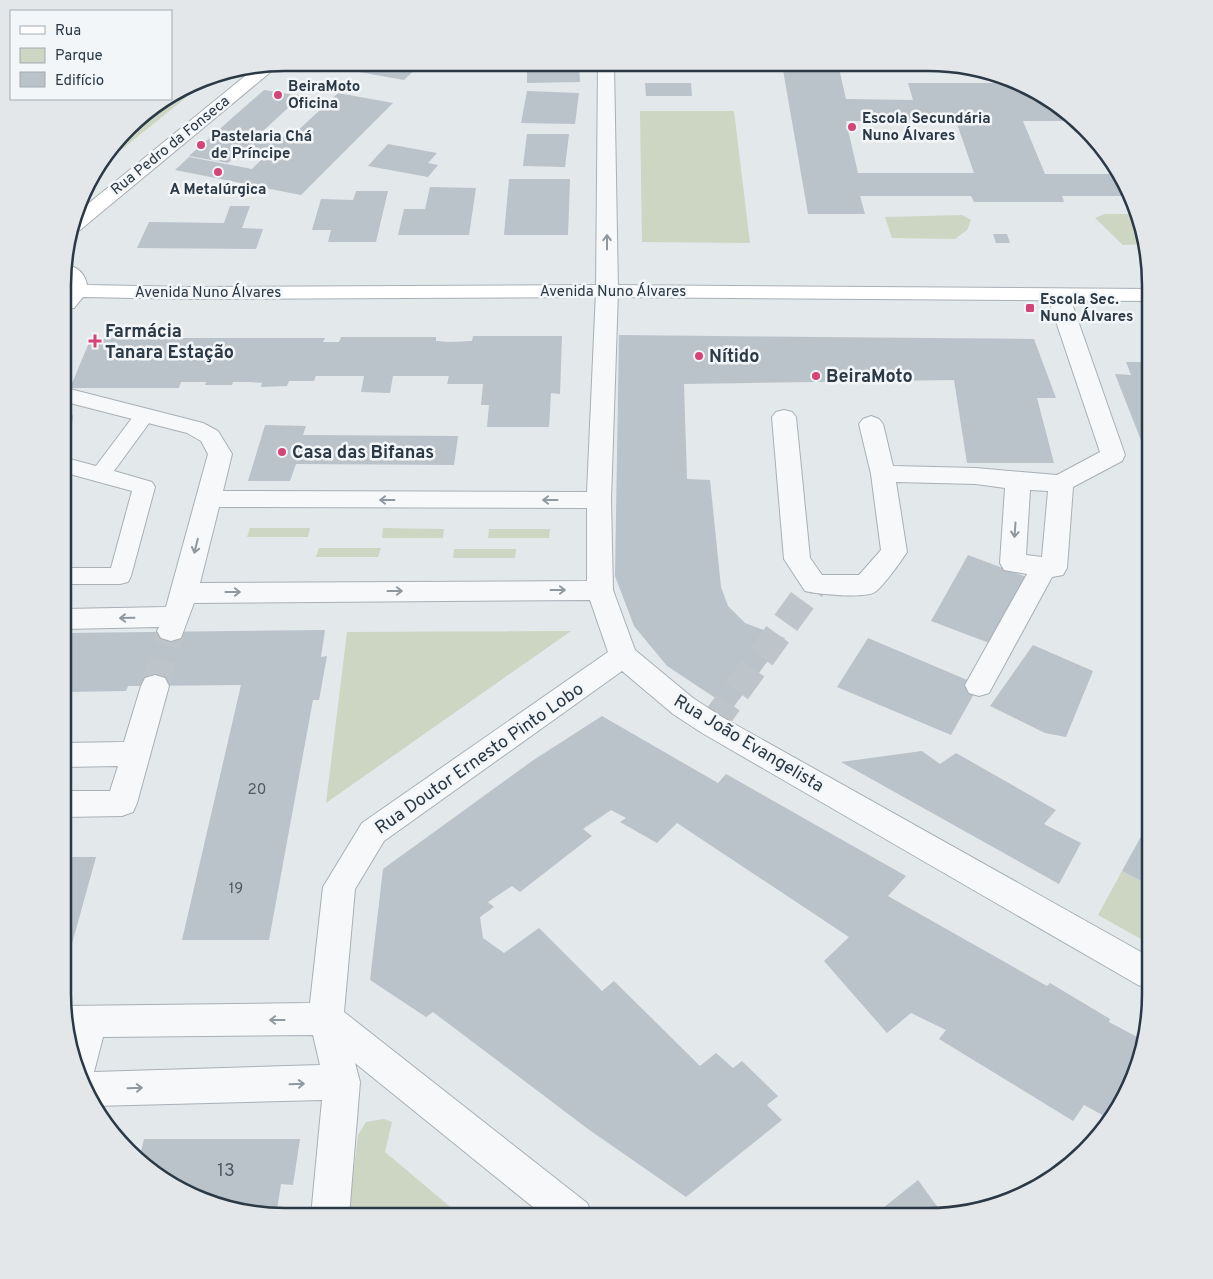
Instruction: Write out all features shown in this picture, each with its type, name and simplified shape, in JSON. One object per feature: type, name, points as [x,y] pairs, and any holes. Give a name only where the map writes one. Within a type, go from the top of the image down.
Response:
[{"type":"main road","name":"Rua Pedro da Fonseca","points":[[83,218],[259,73]]},
{"type":"main road","points":[[72,275],[78,284],[72,297]]},
{"type":"main road","name":"Avenida Nuno Álvares","points":[[72,297],[191,293],[607,290],[1142,295]]},
{"type":"street","points":[[606,71],[607,290],[598,500],[600,590],[623,656]]},
{"type":"street","points":[[883,474],[976,476],[1018,481],[1061,483],[1113,456],[1058,295]]},
{"type":"street","points":[[71,396],[195,428],[210,436],[220,454],[177,614]]},
{"type":"street","points":[[784,417],[797,559],[814,584],[866,585],[894,552],[883,474],[872,424]]},
{"type":"street","points":[[1018,481],[1013,562],[1054,568],[1061,483]]},
{"type":"street","points":[[208,499],[598,500]]},
{"type":"street","points":[[979,686],[1044,567]]},
{"type":"street","points":[[71,619],[600,590]]},
{"type":"street","name":"Rua João Evangelista","points":[[623,656],[683,706],[712,725],[1142,969]]},
{"type":"street","name":"Rua Doutor Ernesto Pinto Lobo","points":[[331,1208],[342,1082],[326,1019],[338,887],[373,832],[623,656]]},
{"type":"street","points":[[71,804],[122,803],[155,686]]},
{"type":"street","points":[[71,755],[136,754]]},
{"type":"street","points":[[78,1044],[78,1021],[326,1019],[564,1208]]},
{"type":"street","points":[[93,1089],[342,1082]]},
{"type":"lane","points":[[100,475],[146,415]]},
{"type":"lane","points":[[71,466],[144,487],[120,576],[71,576]]},
{"type":"green space","points":[[192,93],[115,155],[155,115]]},
{"type":"green space","points":[[640,111],[734,111],[750,243],[642,242]]},
{"type":"green space","points":[[1105,214],[1129,214],[1138,244],[1123,245],[1095,218]]},
{"type":"green space","points":[[962,215],[971,220],[967,230],[955,239],[892,238],[885,217]]},
{"type":"green space","points":[[250,528],[310,528],[308,537],[247,537]]},
{"type":"green space","points":[[383,528],[444,529],[443,538],[382,538]]},
{"type":"green space","points":[[489,529],[550,529],[549,538],[488,538]]},
{"type":"green space","points":[[319,548],[381,548],[378,557],[316,557]]},
{"type":"green space","points":[[454,549],[516,549],[515,558],[453,558]]},
{"type":"green space","points":[[571,631],[326,803],[347,632]]},
{"type":"green space","points":[[1122,871],[1142,882],[1142,940],[1098,915]]},
{"type":"green space","points":[[384,1119],[392,1122],[385,1152],[452,1208],[349,1208],[358,1135],[366,1122]]},
{"type":"building","points":[[360,71],[414,71],[404,80]]},
{"type":"building","points":[[527,71],[579,71],[580,82],[527,83]]},
{"type":"building","points":[[783,71],[840,71],[846,99],[913,100],[908,83],[996,83],[1010,88],[1047,107],[1065,121],[1023,121],[1045,174],[1111,174],[1122,196],[1062,196],[1064,202],[974,202],[971,196],[860,196],[865,214],[808,214]],"holes":[[[846,121],[956,121],[974,173],[858,173]]]},
{"type":"building","points":[[645,83],[691,83],[692,96],[646,96]]},
{"type":"building","points":[[264,90],[301,96],[263,131],[291,137],[338,93],[393,103],[301,195],[175,170],[189,157],[252,169],[263,158],[239,153],[228,163],[189,156]]},
{"type":"building","points":[[527,91],[579,93],[575,124],[521,123]]},
{"type":"building","points":[[527,134],[569,134],[565,167],[523,166]]},
{"type":"building","points":[[388,144],[437,153],[428,163],[438,165],[428,177],[368,166]]},
{"type":"building","points":[[509,179],[570,179],[568,235],[504,235]]},
{"type":"building","points":[[430,187],[476,188],[469,235],[398,235],[404,209],[425,209]]},
{"type":"building","points":[[356,191],[388,191],[376,242],[328,242],[331,230],[312,230],[321,199],[353,200]]},
{"type":"building","points":[[230,206],[250,206],[242,228],[263,229],[256,249],[137,248],[149,222],[224,223]]},
{"type":"building","points":[[993,234],[1007,234],[1010,243],[996,243]]},
{"type":"building","points":[[619,335],[1034,339],[1056,398],[1037,398],[1054,463],[967,463],[954,380],[684,384],[687,479],[710,480],[721,587],[728,606],[745,623],[785,638],[732,709],[667,666],[634,626],[615,576]]},
{"type":"building","points":[[473,336],[562,336],[560,394],[551,393],[549,427],[487,427],[489,405],[481,405],[483,384],[447,384],[449,376],[393,376],[390,393],[361,392],[364,376],[316,376],[314,381],[289,381],[287,386],[261,387],[262,383],[250,382],[233,382],[232,385],[205,385],[206,382],[181,382],[179,388],[71,388],[91,338],[325,338],[323,342],[339,342],[341,337],[436,337],[436,341],[472,341]]},
{"type":"building","points":[[1126,362],[1142,362],[1142,443],[1115,374],[1131,375]]},
{"type":"building","points":[[71,413],[73,416],[71,426]]},
{"type":"building","points":[[265,425],[306,426],[303,435],[458,436],[454,465],[296,464],[290,481],[248,481]]},
{"type":"building","points":[[968,555],[1037,581],[1000,647],[931,621]]},
{"type":"building","points":[[325,630],[321,657],[327,656],[319,700],[313,700],[269,940],[182,940],[241,685],[128,686],[126,691],[71,692],[71,633]]},
{"type":"building","points":[[868,638],[979,685],[951,735],[837,687]]},
{"type":"building","points":[[1033,645],[1093,671],[1066,737],[1045,733],[990,706]]},
{"type":"building","points":[[602,716],[718,783],[726,774],[906,876],[888,896],[1047,986],[1050,983],[1110,1019],[1109,1022],[1137,1037],[1125,1076],[1106,1113],[1104,1116],[1084,1105],[1073,1121],[939,1039],[946,1030],[911,1013],[887,1033],[824,961],[849,937],[677,823],[657,843],[620,822],[626,818],[611,810],[583,829],[592,836],[520,892],[512,886],[488,902],[494,907],[480,917],[483,938],[504,953],[539,928],[602,991],[614,981],[700,1066],[716,1053],[733,1068],[742,1061],[778,1096],[767,1105],[782,1120],[686,1197],[588,1129],[433,1012],[426,1017],[370,980],[383,869],[532,761]]},
{"type":"building","points":[[922,751],[940,764],[956,753],[1056,810],[1044,824],[1081,843],[1059,884],[841,762]]},
{"type":"building","points":[[1142,835],[1142,882],[1122,871]]},
{"type":"building","points":[[71,857],[96,857],[71,947]]},
{"type":"building","points":[[144,1139],[300,1139],[293,1185],[281,1184],[277,1207],[244,1204],[203,1191],[166,1172],[141,1152]]},
{"type":"building","points":[[918,1180],[938,1207],[928,1208],[883,1208]]},
{"type":"tunnel","points":[[712,725],[814,584]]},
{"type":"tunnel","points":[[155,686],[171,631]]},
{"type":"place","name":"BeiraMoto Oficina","points":[[278,95]]},
{"type":"place","name":"Escola Secundária Nuno Álvares","points":[[852,127]]},
{"type":"place","name":"Pastelaria Chá de Príncipe","points":[[201,145]]},
{"type":"place","name":"A Metalúrgica","points":[[218,172]]},
{"type":"place","name":"Escola Sec. Nuno Álvares","points":[[1030,308]]},
{"type":"place","name":"Farmácia Tanara Estação","points":[[95,341]]},
{"type":"place","name":"Nítido","points":[[699,356]]},
{"type":"place","name":"BeiraMoto","points":[[816,376]]},
{"type":"place","name":"Casa das Bifanas","points":[[282,452]]}]
